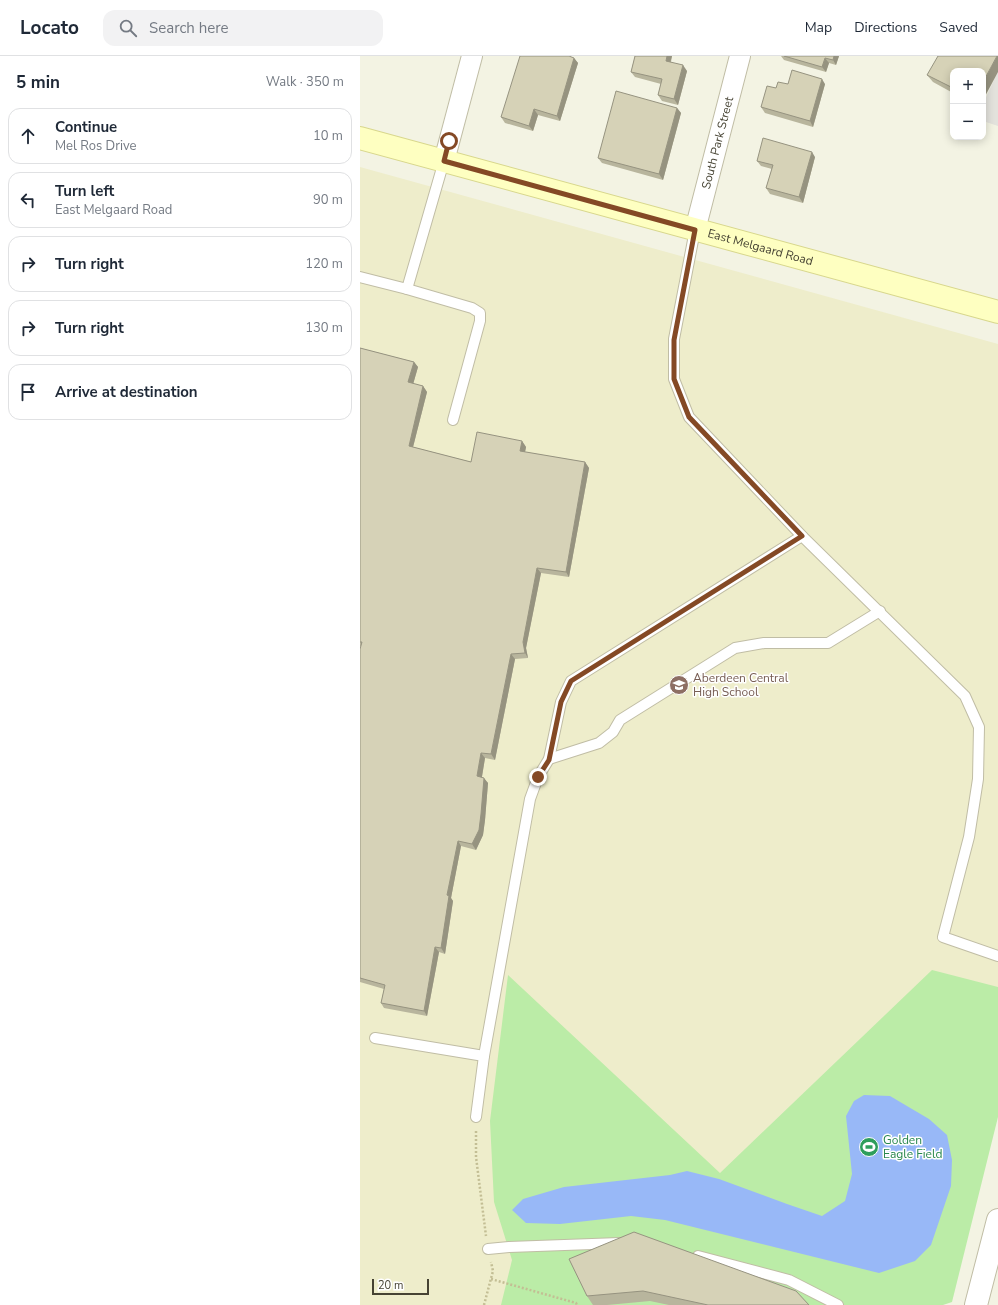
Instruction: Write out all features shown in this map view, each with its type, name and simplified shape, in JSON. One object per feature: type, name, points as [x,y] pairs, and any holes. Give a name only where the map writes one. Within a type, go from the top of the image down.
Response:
[{"type":"main road","name":"East Melgaard Road","points":[[360,138],[998,312]]},
{"type":"street","points":[[444,161],[472,56]]},
{"type":"street","name":"South Park Street","points":[[695,230],[740,56]]},
{"type":"street","points":[[976,1305],[998,1220]]},
{"type":"lane","points":[[407,289],[444,161]]},
{"type":"lane","points":[[695,230],[674,340],[674,379],[689,417],[802,536],[965,696],[979,727],[978,779],[969,837],[943,937],[998,956]]},
{"type":"lane","points":[[360,277],[472,308],[480,313],[480,321],[454,420]]},
{"type":"lane","points":[[476,1117],[484,1056],[530,799],[538,777],[549,760],[561,702],[571,681],[802,536]]},
{"type":"lane","points":[[549,760],[599,743],[614,732],[620,720],[735,648],[764,643],[828,643],[880,611]]},
{"type":"lane","points":[[375,1038],[484,1056]]},
{"type":"lane","points":[[488,1249],[633,1242]]},
{"type":"lane","points":[[685,1253],[789,1280],[838,1305]]},
{"type":"path","points":[[476,1117],[476,1157],[488,1249],[493,1271],[484,1305]]},
{"type":"path","points":[[491,1279],[576,1303],[576,1305]]},
{"type":"shaded area","points":[[998,71],[998,126],[986,122],[986,97]]},
{"type":"shaded area","name":"Aberdeen Central High School","points":[[360,167],[998,344],[998,1025],[924,1305],[360,1305]]},
{"type":"green space","name":"Golden Eagle Field","points":[[932,970],[998,987],[998,1117],[952,1302],[943,1305],[501,1305],[512,1260],[494,1202],[490,1121],[508,975],[720,1173]]},
{"type":"water","points":[[864,1095],[890,1096],[929,1119],[947,1135],[952,1160],[951,1186],[931,1245],[915,1261],[879,1273],[665,1220],[631,1216],[560,1224],[526,1223],[512,1210],[523,1199],[564,1187],[670,1175],[687,1171],[719,1179],[822,1216],[845,1201],[852,1174],[846,1116],[854,1101]]},
{"type":"building","points":[[520,56],[569,56],[574,58],[557,116],[534,109],[529,126],[501,117]]},
{"type":"building","points":[[635,56],[667,56],[666,61],[683,65],[674,99],[658,95],[662,79],[631,72]]},
{"type":"building","points":[[784,56],[834,56],[833,60],[825,58],[822,67]]},
{"type":"building","points":[[938,56],[997,56],[986,76],[986,68],[950,68],[950,86],[927,75]]},
{"type":"building","points":[[792,70],[822,79],[810,121],[761,107],[767,86],[776,88],[778,82],[788,84]]},
{"type":"building","points":[[616,91],[677,108],[659,174],[598,158]]},
{"type":"building","points":[[763,138],[812,152],[799,197],[766,188],[773,165],[757,161]]},
{"type":"building","points":[[360,348],[414,362],[408,382],[423,386],[409,446],[471,462],[477,432],[522,441],[520,451],[585,462],[566,572],[537,568],[523,642],[525,653],[511,654],[491,754],[481,753],[477,776],[484,778],[479,830],[472,844],[458,841],[447,895],[449,896],[441,948],[435,947],[424,1011],[381,1003],[385,985],[360,978],[360,649],[362,642],[360,642]]},
{"type":"building","points":[[634,1232],[796,1291],[809,1305],[708,1305],[643,1291],[587,1296],[569,1259]]},
{"type":"place","name":"Aberdeen Central High School","points":[[679,685]]},
{"type":"place","name":"Golden Eagle Field","points":[[869,1147]]},
{"type":"route","points":[[449,141],[444,161],[695,230],[674,340],[674,379],[689,417],[802,536],[571,681],[561,702],[553,733],[549,760],[538,777]]}]
